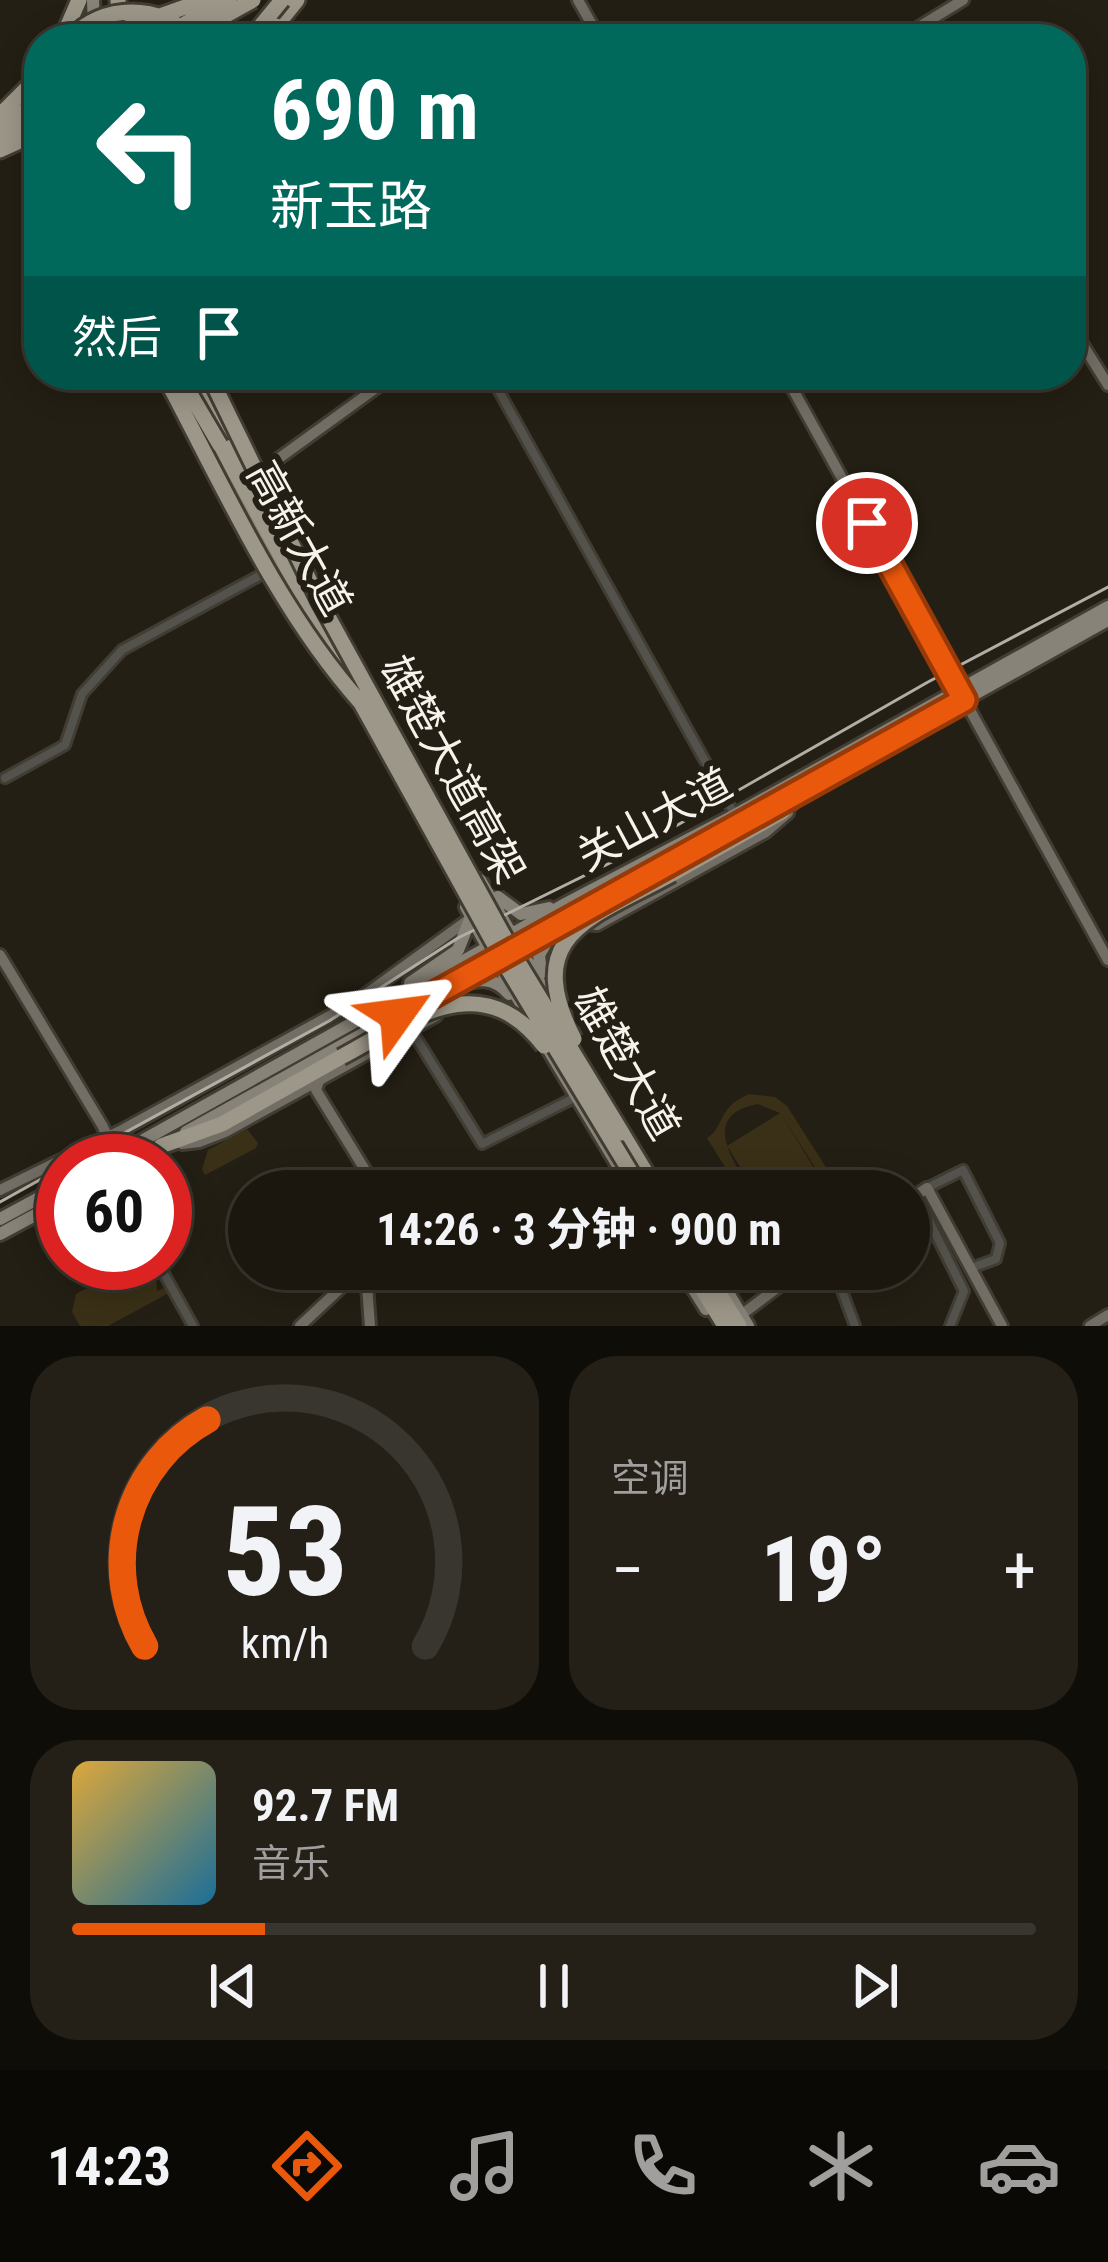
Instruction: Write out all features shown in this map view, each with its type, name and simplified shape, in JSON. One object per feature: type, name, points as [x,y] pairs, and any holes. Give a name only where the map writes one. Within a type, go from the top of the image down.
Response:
[{"type":"highway","points":[[139,24],[205,0]]},
{"type":"highway","points":[[185,24],[229,0]]},
{"type":"highway","points":[[262,24],[282,0]]},
{"type":"highway","points":[[212,24],[258,1]]},
{"type":"highway","points":[[90,24],[106,14],[136,12],[177,24]]},
{"type":"highway","points":[[0,120],[24,93]]},
{"type":"highway","points":[[172,390],[276,582],[361,703]]},
{"type":"highway","name":"雄楚大道高架","points":[[187,390],[508,969],[627,1170]]},
{"type":"highway","name":"雄楚大道高架","points":[[210,390],[518,962],[647,1170]]},
{"type":"highway","points":[[622,1133],[563,1017],[553,971],[558,953],[574,932],[782,812],[804,788]]},
{"type":"highway","points":[[192,1135],[221,1124],[415,1017],[448,1005],[474,1003],[501,1009],[534,1033],[625,1170]]},
{"type":"highway","points":[[698,1290],[721,1326]]},
{"type":"highway","points":[[722,1290],[743,1322]]},
{"type":"main road","points":[[172,24],[218,0]]},
{"type":"main road","points":[[220,24],[258,1]]},
{"type":"main road","name":"高新大道","points":[[186,390],[472,920]]},
{"type":"main road","name":"高新大道","points":[[210,390],[497,906]]},
{"type":"main road","name":"关山大道","points":[[181,1134],[491,953],[559,924],[804,788],[1108,607]]},
{"type":"main road","name":"关山大道","points":[[516,940],[567,902],[1108,620]]},
{"type":"main road","points":[[474,870],[508,907],[521,914],[567,902]]},
{"type":"main road","name":"雄楚大道","points":[[497,906],[648,1170]]},
{"type":"main road","points":[[397,1036],[385,1014],[458,950],[472,920]]},
{"type":"main road","name":"雄楚大道","points":[[472,920],[521,1008],[625,1170]]},
{"type":"main road","points":[[546,992],[538,955],[559,924]]},
{"type":"main road","name":"关山大道","points":[[160,1134],[385,1014],[417,1002],[491,953]]},
{"type":"main road","points":[[426,1022],[417,1002],[474,980],[503,987],[521,1008]]},
{"type":"main road","points":[[0,1219],[36,1199]]},
{"type":"main road","points":[[0,1234],[36,1215]]},
{"type":"street","points":[[924,24],[963,0]]},
{"type":"street","points":[[1086,350],[1108,385]]},
{"type":"street","points":[[278,459],[373,390]]},
{"type":"street","points":[[498,390],[735,814]]},
{"type":"street","points":[[793,390],[1108,961]]},
{"type":"street","points":[[5,778],[65,745],[82,694],[122,650],[277,566]]},
{"type":"street","points":[[112,1134],[355,1002],[472,920]]},
{"type":"street","points":[[0,956],[103,1134]]},
{"type":"street","points":[[0,968],[103,1134]]},
{"type":"street","points":[[192,1143],[212,1137],[457,1005],[484,1000],[507,1006],[535,1030]]},
{"type":"street","points":[[412,1031],[482,1144],[576,1097]]},
{"type":"street","points":[[320,1078],[316,1090],[364,1170]]},
{"type":"street","points":[[301,1088],[312,1091],[363,1170]]},
{"type":"street","points":[[930,1186],[963,1170],[1000,1243],[996,1259],[971,1268]]},
{"type":"street","points":[[0,1190],[36,1171]]},
{"type":"street","points":[[930,1193],[1002,1326]]},
{"type":"street","points":[[930,1223],[964,1292],[950,1326]]},
{"type":"street","points":[[175,1290],[195,1326]]},
{"type":"street","points":[[297,1326],[335,1290]]},
{"type":"street","points":[[366,1290],[371,1326]]},
{"type":"street","points":[[371,1326],[372,1290]]},
{"type":"street","points":[[743,1322],[779,1290]]},
{"type":"street","points":[[842,1290],[855,1326]]},
{"type":"street","points":[[1090,1326],[1108,1315]]},
{"type":"shaded area","points":[[749,1094],[775,1097],[787,1106],[828,1170],[817,1170],[781,1114],[815,1170],[742,1170],[728,1148],[739,1170],[727,1170],[707,1138],[726,1111]],"holes":[[[758,1104],[780,1113],[728,1146],[725,1128],[740,1110]]]},
{"type":"shaded area","points":[[247,1129],[258,1143],[256,1148],[205,1175],[202,1169],[208,1150]]},
{"type":"shaded area","points":[[83,1290],[165,1290],[167,1294],[108,1326],[80,1326],[72,1312],[76,1294]]},
{"type":"tram line","points":[[122,1134],[329,1021],[458,938],[618,859],[928,682],[1108,587]]},
{"type":"tram line","points":[[0,1202],[36,1182]]},
{"type":"route","points":[[397,1015],[964,700],[867,523]]}]
